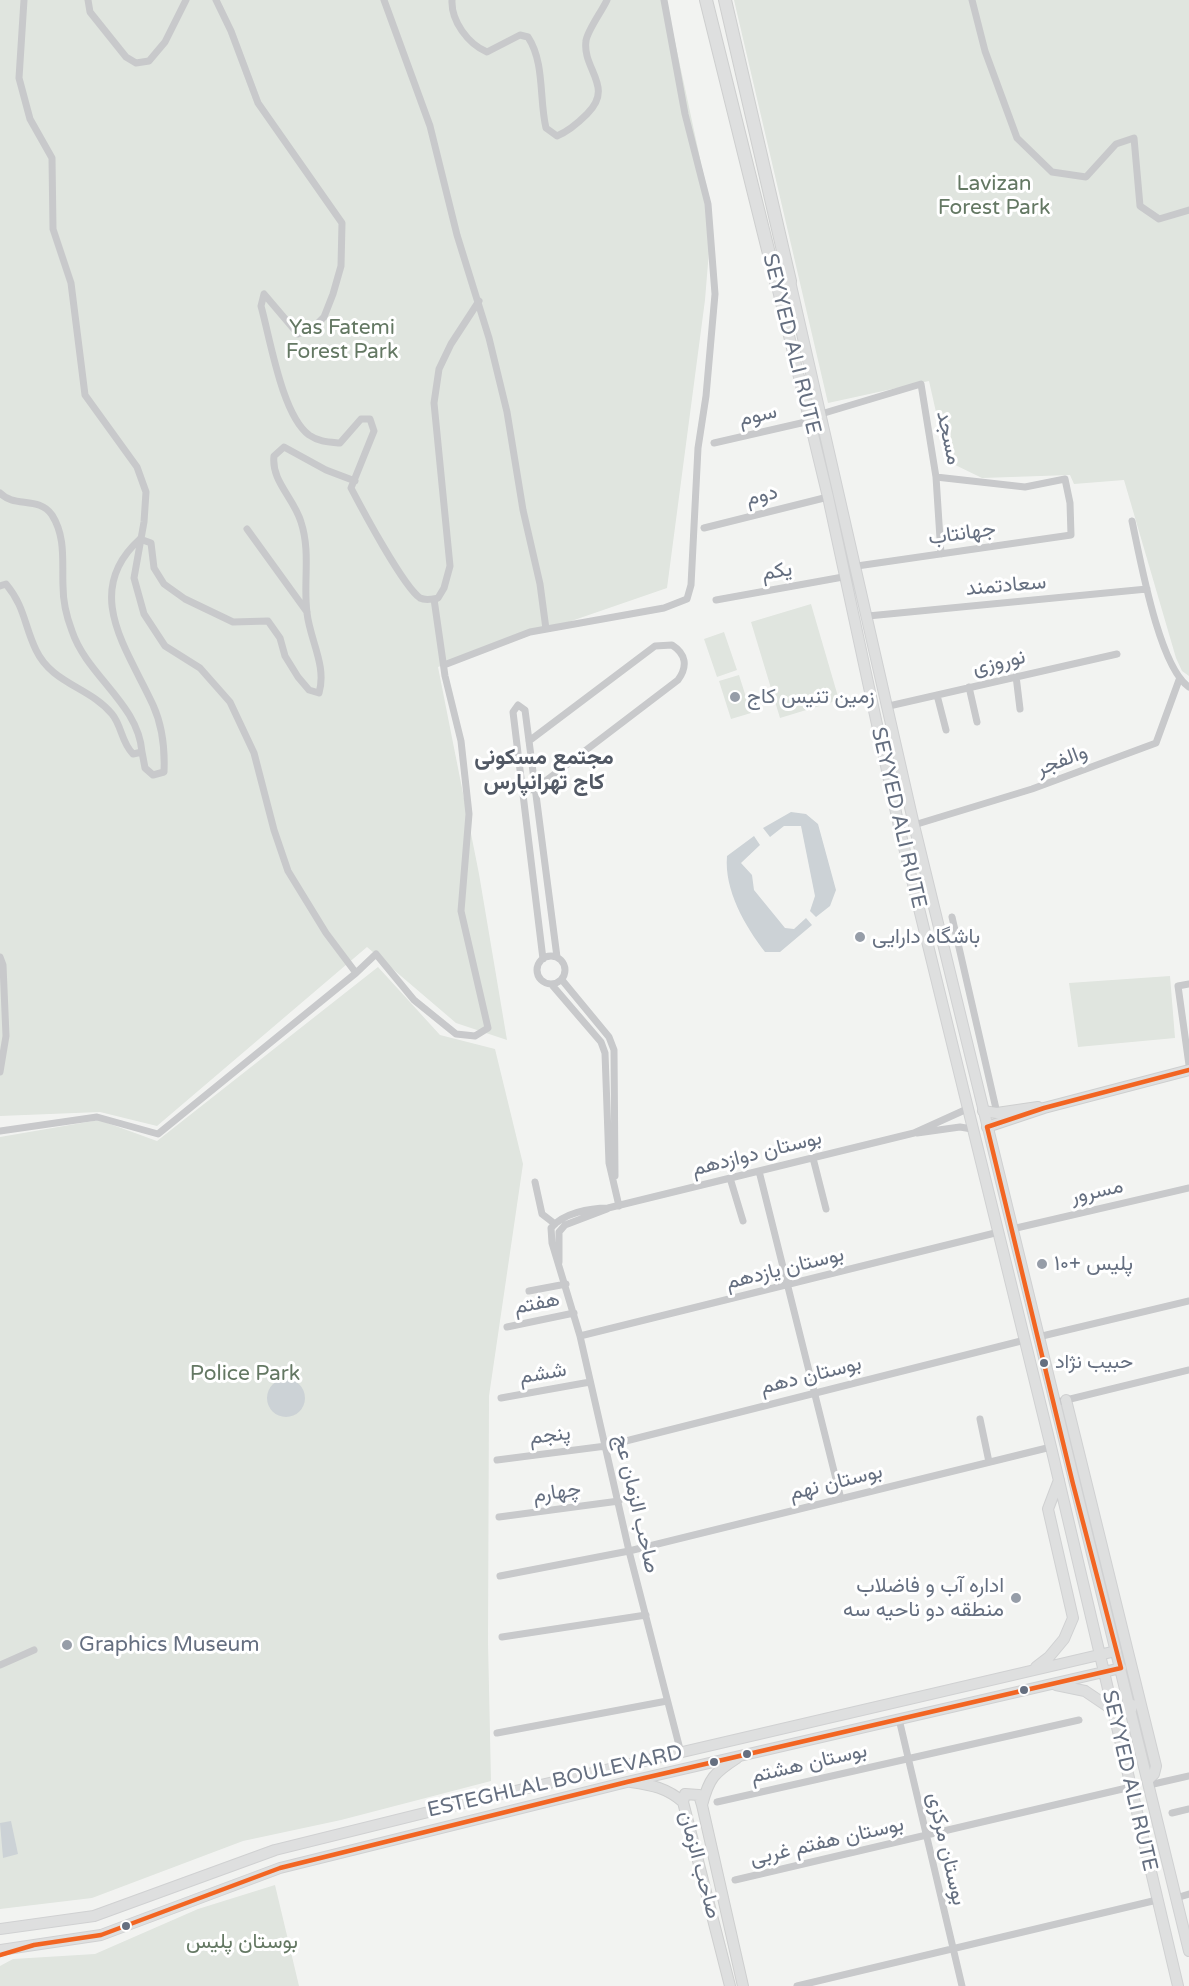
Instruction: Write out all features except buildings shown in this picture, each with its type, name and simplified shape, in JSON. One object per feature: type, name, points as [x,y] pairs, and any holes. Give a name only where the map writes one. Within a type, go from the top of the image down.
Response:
[{"type":"highway","name":"SEYYED ALI RUTE","points":[[706,0],[777,286]]},
{"type":"highway","name":"SEYYED ALI RUTE","points":[[725,0],[790,281]]},
{"type":"main road","name":"SEYYED ALI RUTE","points":[[790,281],[889,706],[914,825],[1073,1484],[1131,1710],[1189,1951]]},
{"type":"main road","name":"SEYYED ALI RUTE","points":[[777,286],[828,497],[843,577],[900,831],[1059,1480],[1178,1986]]},
{"type":"main road","points":[[987,1127],[1044,1108],[1189,1070]]},
{"type":"main road","points":[[983,1112],[997,1113],[1034,1106],[1044,1108]]},
{"type":"main road","points":[[1066,1400],[1156,1766],[1148,1783]]},
{"type":"main road","points":[[1051,1447],[1064,1444]]},
{"type":"main road","points":[[1028,1672],[1049,1658],[1064,1639],[1073,1618],[1048,1509],[1059,1480]]},
{"type":"main road","points":[[1073,1484],[1092,1504]]},
{"type":"main road","points":[[1072,1606],[1082,1578]]},
{"type":"main road","name":"ESTEGHLAL BOULEVARD","points":[[0,1929],[94,1916],[275,1850],[1028,1672],[1099,1653],[1116,1651]]},
{"type":"main road","name":"ESTEGHLAL BOULEVARD","points":[[0,1950],[101,1935],[280,1868],[627,1782],[1120,1668]]},
{"type":"main road","points":[[1050,1683],[1085,1690],[1100,1698],[1113,1712],[1119,1714],[1131,1710],[1137,1690]]},
{"type":"main road","points":[[894,1702],[899,1719]]},
{"type":"main road","points":[[862,1710],[876,1715],[875,1720],[867,1727]]},
{"type":"main road","name":"صاحب الزمان","points":[[737,1758],[716,1771],[707,1785],[702,1805],[743,1986]]},
{"type":"main road","name":"صاحب الزمان","points":[[627,1782],[654,1785],[672,1792],[683,1802],[730,1986]]},
{"type":"main road","points":[[683,1802],[685,1794],[692,1792],[699,1795],[702,1805]]},
{"type":"main road","points":[[0,1955],[34,1945]]},
{"type":"street","points":[[24,0],[19,78],[30,119],[52,158],[53,229],[71,283],[86,395],[138,467],[146,492],[134,578],[144,614],[165,646],[200,668],[230,702],[254,753],[274,830],[288,871],[326,933],[356,973]]},
{"type":"street","points":[[88,0],[90,12],[126,57],[136,63],[149,61],[165,42],[186,0]]},
{"type":"street","points":[[216,0],[231,31],[258,102],[342,223],[341,266],[324,317],[312,329],[298,334],[264,294],[261,306],[288,404],[299,424],[309,435],[324,442],[340,443],[361,419],[370,419],[374,431],[351,488],[405,578],[420,597],[438,598],[444,588],[450,566],[434,403],[439,369],[451,344],[479,302]]},
{"type":"street","points":[[384,0],[428,117],[457,235],[479,302],[507,412],[523,510],[540,584],[546,629]]},
{"type":"street","points":[[452,0],[452,11],[464,33],[477,48],[487,52],[520,35],[528,37],[534,46],[538,64],[546,128],[557,135],[577,125],[593,108],[597,100],[600,91],[587,51],[586,40],[607,0]]},
{"type":"street","points":[[444,665],[480,649],[530,632],[664,608],[687,599],[691,585],[698,448],[706,396],[715,294],[708,204],[685,114],[664,0]]},
{"type":"street","points":[[972,0],[985,51],[1017,138],[1052,172],[1086,177],[1116,144],[1134,138],[1140,206],[1159,219],[1189,210]]},
{"type":"street","name":"مسجد","points":[[821,414],[921,384],[936,477],[1025,487],[1065,479],[1070,503],[1071,535]]},
{"type":"street","name":"سوم","points":[[714,443],[810,421]]},
{"type":"street","points":[[141,539],[151,543],[154,568],[164,584],[185,599],[233,622],[268,621],[280,638],[285,656],[298,677],[309,690],[319,693],[323,678],[307,612],[307,546],[300,519],[272,468],[274,456],[284,447],[326,470],[355,481]]},
{"type":"street","points":[[936,477],[941,554]]},
{"type":"street","points":[[0,493],[5,498],[41,504],[51,514],[60,533],[63,589],[72,633],[132,719],[141,739],[146,768],[153,775],[164,772],[165,744],[154,707],[130,662],[110,611],[115,578],[126,551],[141,539]]},
{"type":"street","name":"دوم","points":[[704,528],[828,497]]},
{"type":"street","points":[[1131,521],[1147,589],[1179,680],[1189,687]]},
{"type":"street","points":[[246,529],[307,612]]},
{"type":"street","name":"جهانتاب","points":[[857,566],[1071,535]]},
{"type":"street","name":"یکم","points":[[716,600],[843,577]]},
{"type":"street","points":[[0,586],[6,584],[18,599],[36,650],[50,670],[113,714],[125,746],[133,754],[142,752]]},
{"type":"street","name":"سعادتمند","points":[[867,616],[1147,589]]},
{"type":"street","points":[[0,1131],[97,1117],[158,1134],[356,973],[376,954],[414,1000],[456,1034],[475,1036],[488,1028],[461,911],[469,814],[461,741],[444,665],[434,599]]},
{"type":"street","points":[[522,791],[536,789],[678,680],[685,665],[683,657],[672,645],[655,646],[529,741]]},
{"type":"street","name":"نوروزی","points":[[889,706],[1117,654]]},
{"type":"street","points":[[1016,676],[1020,709]]},
{"type":"street","name":"والفجر","points":[[914,825],[1032,789],[1156,743],[1179,680]]},
{"type":"street","points":[[969,687],[977,722]]},
{"type":"street","points":[[937,695],[946,730]]},
{"type":"street","points":[[614,1182],[617,1161],[614,1050],[609,1037],[562,980],[564,966],[557,957],[525,708],[516,706],[513,712],[543,959],[537,968],[537,975],[545,983],[552,985],[601,1042],[605,1053],[609,1163],[619,1206]]},
{"type":"street","points":[[952,917],[997,1113]]},
{"type":"street","points":[[0,957],[3,965],[6,1036],[0,1072]]},
{"type":"street","points":[[543,959],[557,957]]},
{"type":"street","points":[[552,985],[562,980]]},
{"type":"street","points":[[1189,984],[1178,986],[1189,1065]]},
{"type":"street","name":"بوستان دوازدهم","points":[[914,1133],[967,1109]]},
{"type":"street","name":"بوستان دوازدهم","points":[[555,1224],[558,1219],[597,1208],[619,1206],[914,1133],[960,1127],[972,1129]]},
{"type":"street","points":[[813,1158],[826,1209]]},
{"type":"street","points":[[759,1171],[841,1499]]},
{"type":"street","points":[[730,1178],[743,1221]]},
{"type":"street","points":[[535,1182],[542,1214],[555,1224],[551,1228],[552,1243],[559,1262]]},
{"type":"street","name":"مسرور","points":[[1012,1228],[1189,1188]]},
{"type":"street","name":"بوستان دوازدهم","points":[[559,1262],[559,1232],[565,1225],[597,1215],[608,1208]]},
{"type":"street","name":"بوستان یازدهم","points":[[580,1336],[999,1232]]},
{"type":"street","name":"صاحب الزمان عج","points":[[559,1262],[580,1336],[629,1551],[681,1753]]},
{"type":"street","points":[[529,1291],[566,1284]]},
{"type":"street","points":[[1038,1337],[1189,1300]]},
{"type":"street","name":"هفتم","points":[[507,1327],[574,1313]]},
{"type":"street","name":"بوستان دهم","points":[[606,1446],[1025,1340]]},
{"type":"street","points":[[1054,1403],[1189,1370]]},
{"type":"street","name":"ششم","points":[[501,1398],[590,1382]]},
{"type":"street","points":[[980,1419],[989,1462]]},
{"type":"street","name":"پنجم","points":[[497,1460],[606,1446]]},
{"type":"street","name":"بوستان نهم","points":[[500,1576],[629,1551],[1051,1447]]},
{"type":"street","name":"چهارم","points":[[499,1517],[619,1501]]},
{"type":"street","points":[[502,1637],[646,1615]]},
{"type":"street","points":[[0,1665],[34,1650]]},
{"type":"street","points":[[497,1733],[667,1701]]},
{"type":"street","name":"بوستان مرکزی","points":[[899,1719],[962,1986]]},
{"type":"street","name":"بوستان هشتم","points":[[717,1802],[1079,1720]]},
{"type":"street","points":[[1148,1783],[1189,1776]]},
{"type":"street","name":"بوستان هفتم غربی","points":[[735,1880],[1131,1787]]},
{"type":"street","points":[[1172,1813],[1189,1809]]},
{"type":"street","points":[[1176,1898],[1189,1894]]},
{"type":"street","points":[[797,1986],[1157,1900]]},
{"type":"green space","name":"Yas Fatemi Forest Park","points":[[0,0],[666,0],[712,214],[705,300],[667,588],[438,667],[479,874],[507,1040],[456,1023],[367,947],[157,1126],[100,1112],[0,1116]]},
{"type":"green space","name":"Lavizan Forest Park","points":[[734,0],[1189,0],[1189,676],[1182,671],[1176,658],[1124,480],[1074,484],[1070,475],[982,478],[947,461],[929,381],[828,403]]},
{"type":"green space","points":[[811,604],[839,700],[780,718],[751,622]]},
{"type":"green space","name":"زمین تنیس کاج","points":[[724,632],[737,670],[717,677],[704,639]]},
{"type":"green space","name":"زمین تنیس کاج","points":[[739,675],[751,713],[731,719],[719,681]]},
{"type":"green space","name":"Police Park","points":[[378,967],[440,1035],[495,1049],[523,1164],[489,1396],[488,1642],[491,1781],[341,1820],[243,1841],[92,1898],[0,1909],[0,1137],[99,1120],[157,1141]]},
{"type":"green space","points":[[1170,976],[1175,1038],[1078,1047],[1069,983]]},
{"type":"green space","name":"بوستان پلیس","points":[[275,1885],[299,1986],[0,1986],[0,1966],[13,1959],[95,1954],[198,1909]]},
{"type":"shaded area","points":[[791,812],[806,814],[818,824],[836,890],[830,906],[816,917],[810,911],[815,896],[801,826],[784,826],[770,837],[763,828]]},
{"type":"shaded area","points":[[754,836],[760,845],[741,863],[752,875],[754,890],[785,928],[794,929],[806,918],[812,925],[780,952],[765,952],[743,919],[729,882],[727,856]]},
{"type":"shaded area","points":[[286,1379],[299,1385],[305,1398],[299,1411],[286,1417],[273,1411],[267,1398],[273,1385]]},
{"type":"shaded area","points":[[11,1821],[18,1854],[3,1858],[0,1823]]},
{"type":"transit line","points":[[0,1955],[34,1945],[101,1935],[280,1868],[627,1782],[1121,1668],[1073,1484],[987,1127],[1044,1108],[1189,1070]]},
{"type":"place","name":"زمین تنیس کاج","points":[[735,697]]},
{"type":"place","name":"باشگاه دارایی","points":[[860,937]]},
{"type":"place","name":"پلیس +۱۰","points":[[1042,1264]]},
{"type":"place","name":"حبیب نژاد","points":[[1044,1363]]},
{"type":"place","name":"اداره آب و فاضلاب منطقه دو ناحیه سه","points":[[1016,1598]]},
{"type":"place","name":"Graphics Museum","points":[[67,1645]]},
{"type":"district","name":"مجتمع مسکونی کاج تهرانپارس","points":[[544,770]]}]
